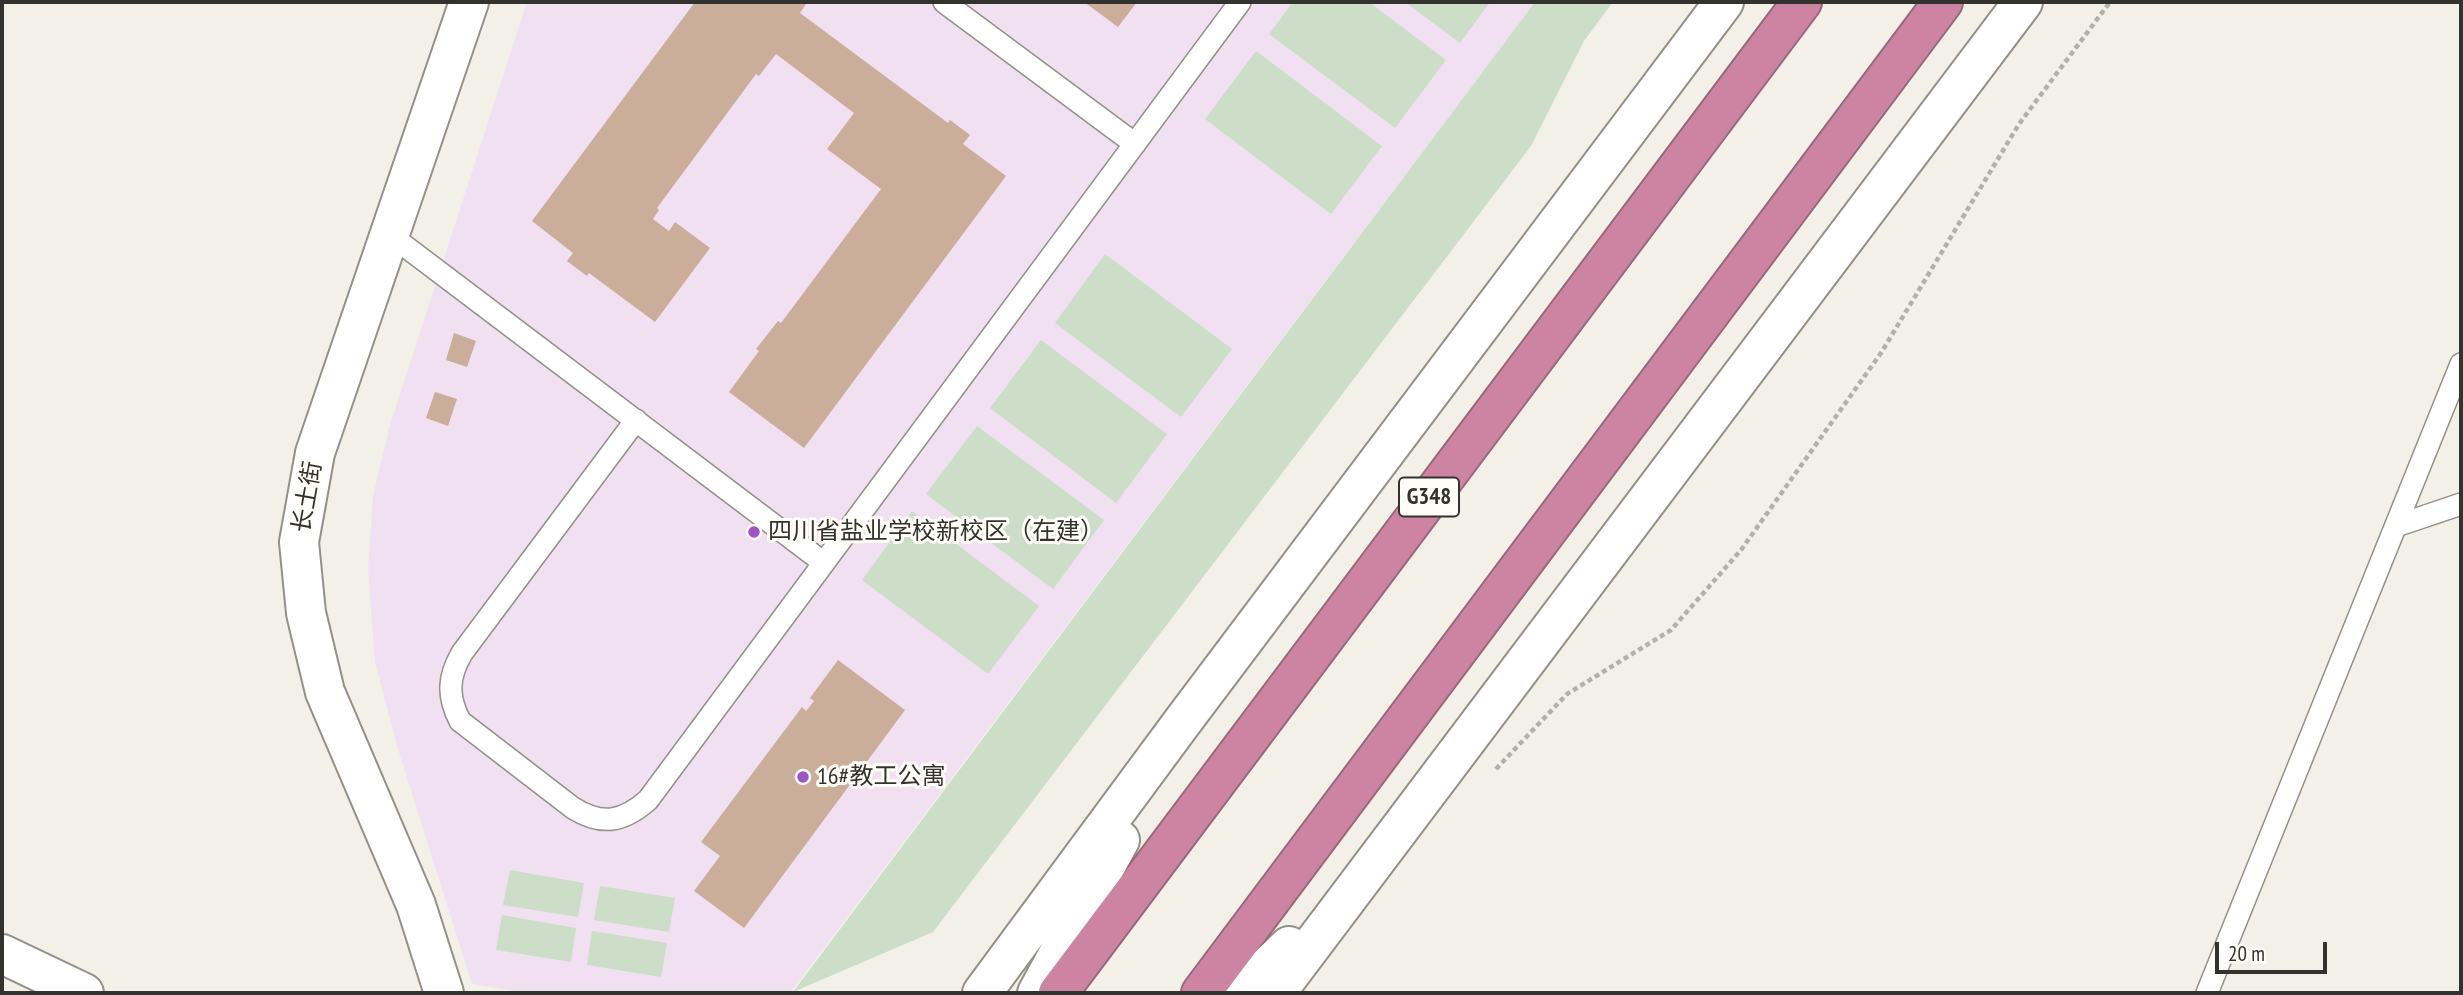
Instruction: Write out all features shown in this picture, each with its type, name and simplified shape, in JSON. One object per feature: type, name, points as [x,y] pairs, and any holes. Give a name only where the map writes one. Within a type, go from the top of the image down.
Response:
[{"type":"highway","name":"G348","points":[[1058,993],[1802,2]]},
{"type":"highway","points":[[1201,993],[1943,2]]},
{"type":"street","name":"长土街","points":[[444,993],[416,905],[325,692],[306,613],[299,542],[315,453],[387,232],[469,2]]},
{"type":"street","points":[[982,993],[1724,2]]},
{"type":"street","points":[[1276,993],[2024,2]]},
{"type":"street","points":[[1037,993],[1184,721]]},
{"type":"street","points":[[1240,993],[1379,859]]},
{"type":"street","points":[[2,954],[84,993]]},
{"type":"lane","points":[[944,2],[1135,144]]},
{"type":"lane","points":[[636,420],[455,664],[450,678],[453,707],[460,721],[585,815],[600,819],[632,813],[648,800],[1240,2]]},
{"type":"lane","points":[[387,232],[824,563]]},
{"type":"lane","points":[[2207,993],[2461,364]]},
{"type":"lane","points":[[2396,526],[2461,504]]},
{"type":"path","points":[[1492,774],[1567,694],[1671,630],[1741,550],[1881,353],[2019,124],[2110,2]]},
{"type":"shaded area","name":"四川省盐业学校新校区（在建）","points":[[527,2],[1535,2],[790,993],[526,993],[472,984],[398,749],[375,662],[368,569],[373,496],[390,425]]},
{"type":"green space","points":[[1293,2],[1369,2],[1446,60],[1395,128],[1269,34]]},
{"type":"green space","points":[[1405,2],[1490,2],[1460,43]]},
{"type":"green space","points":[[1535,2],[1613,2],[1584,41],[1531,146],[933,932],[793,992]]},
{"type":"green space","points":[[1256,51],[1382,146],[1331,214],[1205,119]]},
{"type":"green space","points":[[1105,254],[1232,349],[1181,417],[1055,323]]},
{"type":"green space","points":[[1041,340],[1167,434],[1116,503],[990,408]]},
{"type":"green space","points":[[977,426],[1104,520],[1053,589],[926,494]]},
{"type":"green space","points":[[912,511],[1039,606],[988,674],[862,580]]},
{"type":"green space","points":[[510,870],[584,883],[578,917],[503,905]]},
{"type":"green space","points":[[600,886],[675,898],[669,932],[594,920]]},
{"type":"green space","points":[[502,915],[576,928],[571,962],[496,950]]},
{"type":"green space","points":[[592,931],[667,943],[661,977],[587,965]]},
{"type":"building","points":[[695,2],[803,2],[806,4],[800,13],[948,123],[950,120],[970,135],[963,144],[1006,176],[804,448],[729,392],[759,351],[756,349],[778,321],[781,323],[881,189],[827,149],[854,113],[776,54],[759,76],[756,74],[657,208],[659,210],[653,219],[669,231],[675,222],[710,248],[655,322],[589,273],[587,276],[567,261],[573,253],[532,221]]},
{"type":"building","points":[[1084,2],[1137,2],[1118,27]]},
{"type":"building","points":[[454,333],[476,341],[467,367],[446,360]]},
{"type":"building","points":[[435,392],[457,399],[448,426],[426,418]]},
{"type":"building","name":"16#教工公寓","points":[[838,660],[905,710],[744,928],[694,891],[720,856],[701,842],[802,707],[806,711],[814,701],[810,698]]},
{"type":"place","name":"四川省盐业学校新校区（在建）","points":[[754,532]]},
{"type":"place","name":"16#教工公寓","points":[[803,777]]}]
